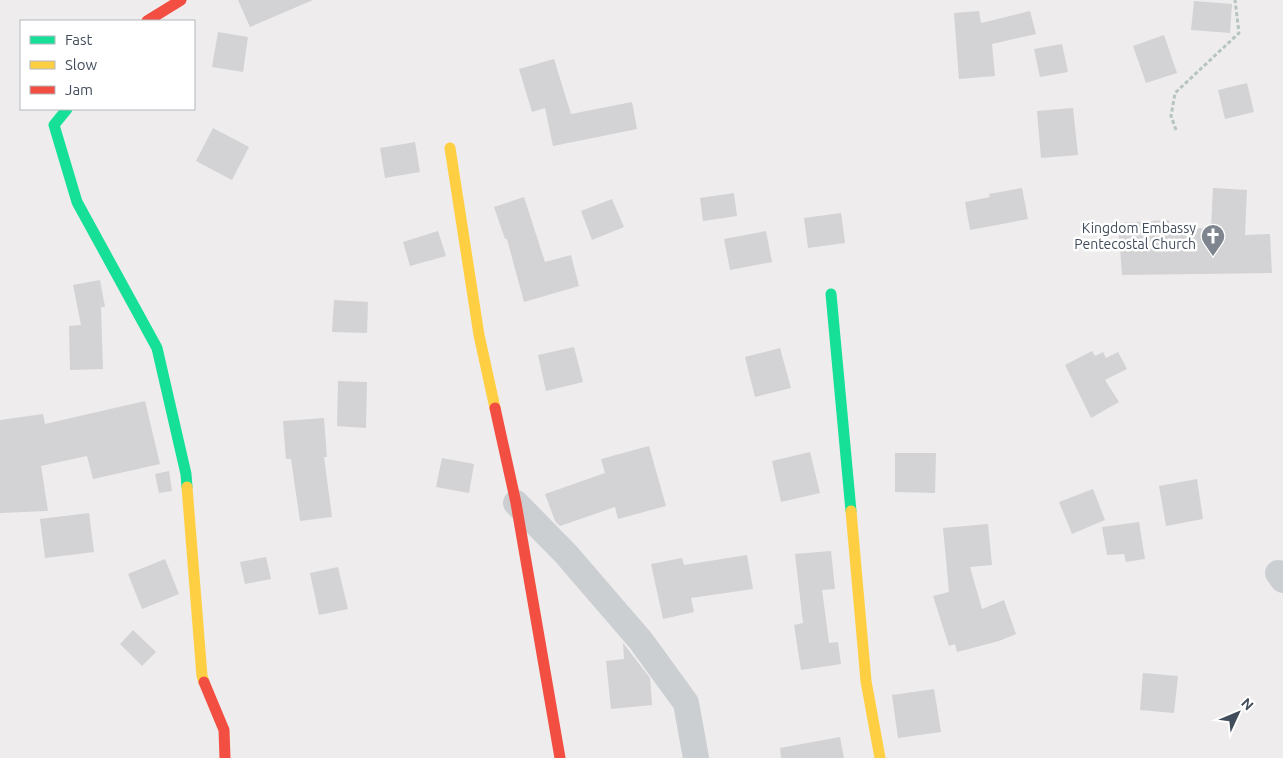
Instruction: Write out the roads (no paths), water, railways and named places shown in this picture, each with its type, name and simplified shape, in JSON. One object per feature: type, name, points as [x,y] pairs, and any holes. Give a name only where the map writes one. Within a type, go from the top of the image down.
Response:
[{"type":"street","points":[[150,20],[181,0]]},
{"type":"street","points":[[66,110],[54,125],[77,202],[157,348],[186,474],[202,676],[224,730],[225,758]]},
{"type":"street","points":[[450,148],[479,335],[516,503],[560,758]]},
{"type":"street","points":[[830,294],[866,681],[880,758]]},
{"type":"street","points":[[516,503],[566,554],[634,634],[686,703],[696,758]]},
{"type":"place","name":"Kingdom Embassy Pentecostal Church","points":[[1213,257]]}]
